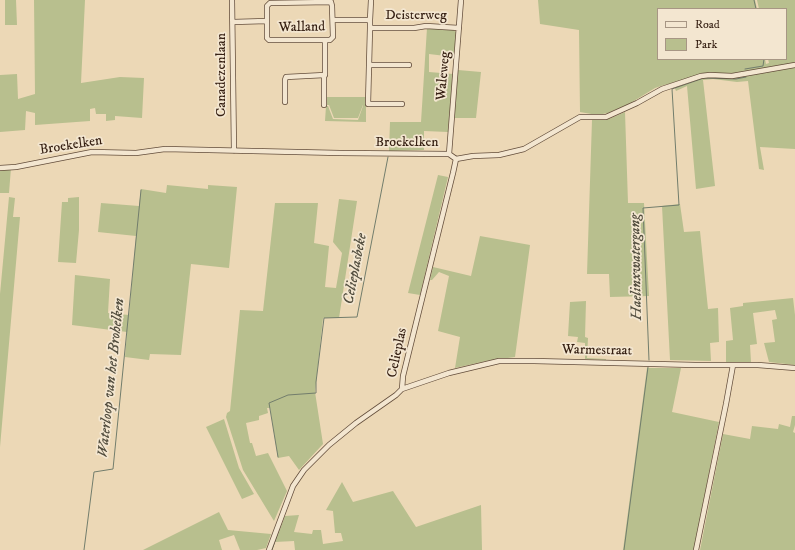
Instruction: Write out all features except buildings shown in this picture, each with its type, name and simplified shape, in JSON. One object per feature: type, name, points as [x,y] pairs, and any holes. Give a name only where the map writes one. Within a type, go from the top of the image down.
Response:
[{"type":"street","name":"Canadezenlaan","points":[[232,0],[234,151]]},
{"type":"street","points":[[370,20],[371,0]]},
{"type":"street","name":"Waleweg","points":[[449,154],[461,0]]},
{"type":"street","name":"Walland","points":[[331,1],[333,37],[330,40],[269,40],[267,38],[267,6],[270,3],[331,1]]},
{"type":"street","name":"Deisterweg","points":[[333,20],[370,20],[370,28],[414,28],[426,26],[459,28]]},
{"type":"street","name":"Walland","points":[[232,22],[267,21]]},
{"type":"street","points":[[370,28],[368,104],[402,104]]},
{"type":"street","points":[[324,105],[324,76],[326,73],[325,40]]},
{"type":"street","name":"Broekelken","points":[[0,168],[92,152],[104,151],[136,153],[171,149],[449,154],[456,159],[473,156],[499,155],[516,152],[539,141],[580,117],[606,117],[633,105],[662,89],[701,76],[737,75],[795,64]]},
{"type":"street","points":[[369,65],[409,65]]},
{"type":"street","points":[[285,102],[286,77],[324,76]]},
{"type":"street","name":"Celieplas","points":[[269,550],[293,486],[304,470],[329,445],[402,389],[403,376],[456,159]]},
{"type":"street","name":"Warmestraat","points":[[402,389],[449,373],[499,361],[773,365],[795,368]]},
{"type":"street","points":[[696,550],[733,365]]},
{"type":"green space","points":[[5,0],[16,0],[17,25],[5,25]]},
{"type":"green space","points":[[34,0],[85,0],[81,83],[120,77],[144,78],[142,118],[115,116],[115,120],[106,121],[106,114],[96,114],[95,108],[90,109],[90,121],[35,125],[35,113],[26,111],[25,130],[0,132],[0,75],[17,74],[18,99],[35,94]]},
{"type":"green space","points":[[538,0],[755,0],[757,8],[657,8],[657,60],[765,60],[766,64],[769,63],[768,60],[787,60],[787,8],[759,8],[757,0],[795,0],[795,149],[760,147],[764,170],[759,169],[748,81],[737,82],[713,79],[703,80],[715,186],[696,189],[687,86],[676,91],[673,83],[655,88],[629,104],[608,113],[597,115],[580,112],[579,30],[540,24]]},
{"type":"green space","points":[[427,28],[452,29],[456,32],[454,57],[429,54],[429,72],[453,74],[448,132],[424,131],[424,150],[389,151],[390,122],[421,122]]},
{"type":"green space","points":[[458,70],[481,72],[476,118],[454,118]]},
{"type":"green space","points":[[326,97],[366,97],[366,122],[325,121],[326,106],[328,106],[333,119],[358,120],[363,106],[358,118],[334,118],[329,105],[326,105]]},
{"type":"green space","points":[[625,112],[628,203],[644,203],[649,296],[610,297],[609,274],[587,274],[592,120],[609,119]]},
{"type":"green space","points":[[11,168],[9,193],[0,193],[0,169]]},
{"type":"green space","points":[[438,175],[448,177],[420,295],[408,293]]},
{"type":"green space","points":[[167,185],[208,189],[208,185],[237,187],[229,268],[191,264],[181,355],[150,354],[149,360],[125,357],[127,332],[72,325],[75,275],[110,279],[108,313],[129,315],[136,236],[98,232],[101,203],[139,206],[141,189],[166,193]]},
{"type":"green space","points":[[9,197],[15,198],[13,217],[20,217],[0,447],[0,294]]},
{"type":"green space","points":[[79,197],[79,230],[76,263],[58,262],[62,202],[68,202],[68,198]]},
{"type":"green space","points":[[339,199],[357,201],[339,318],[323,318],[315,392],[323,444],[299,470],[289,456],[278,458],[270,408],[267,408],[268,413],[259,416],[259,420],[246,423],[250,443],[252,443],[256,456],[268,453],[287,491],[274,521],[243,470],[226,417],[227,413],[230,411],[240,310],[263,311],[275,203],[318,203],[314,243],[329,246],[325,287],[336,288],[342,253],[333,242]]},
{"type":"green space","points":[[680,204],[684,232],[700,231],[708,309],[718,308],[719,342],[710,343],[711,361],[670,360],[662,206]]},
{"type":"green space","points":[[480,236],[530,245],[515,357],[486,361],[455,368],[460,337],[438,331],[449,276],[439,272],[432,280],[430,280],[433,267],[471,276]]},
{"type":"green space","points":[[793,298],[795,315],[795,365],[769,362],[764,343],[775,342],[772,320],[777,319],[775,310],[753,313],[757,344],[750,345],[751,362],[726,362],[726,341],[733,340],[730,308],[743,306],[743,303]]},
{"type":"green space","points":[[586,301],[585,337],[588,338],[587,358],[606,360],[585,359],[585,343],[577,342],[578,337],[568,336],[570,302]]},
{"type":"green space","points":[[647,368],[681,368],[672,412],[719,422],[694,550],[623,550]]},
{"type":"green space","points":[[792,416],[795,416],[793,432],[795,433],[795,550],[700,550],[723,434],[750,439],[752,426],[778,429],[779,424],[790,427]]},
{"type":"green space","points":[[224,419],[239,468],[254,494],[242,499],[206,427]]},
{"type":"green space","points":[[342,482],[353,502],[393,491],[416,527],[481,505],[482,550],[295,550],[294,541],[275,542],[285,516],[299,515],[294,532],[312,534],[313,530],[321,530],[323,544],[343,541],[341,533],[335,533],[333,511],[326,510]]},
{"type":"green space","points":[[219,512],[228,530],[271,534],[266,548],[257,550],[240,550],[234,535],[219,540],[222,550],[143,550]]},
{"type":"waterway","name":"Haelinxwatergang","points":[[754,0],[756,8]]},
{"type":"waterway","name":"Haelinxwatergang","points":[[745,69],[763,66],[764,60]]},
{"type":"waterway","name":"Haelinxwatergang","points":[[649,360],[643,208],[679,205],[672,89],[704,78],[736,79],[746,77]]},
{"type":"waterway","name":"Celieplasbeke","points":[[278,457],[269,403],[288,395],[316,393],[324,318],[357,317],[388,157]]},
{"type":"waterway","name":"Waterloop van het Brohelken","points":[[84,550],[94,472],[113,469],[141,190]]},
{"type":"waterway","name":"Haelinxwatergang","points":[[624,550],[648,367]]},
{"type":"waterway","name":"Celieplasbeke","points":[[272,550],[281,524]]}]
